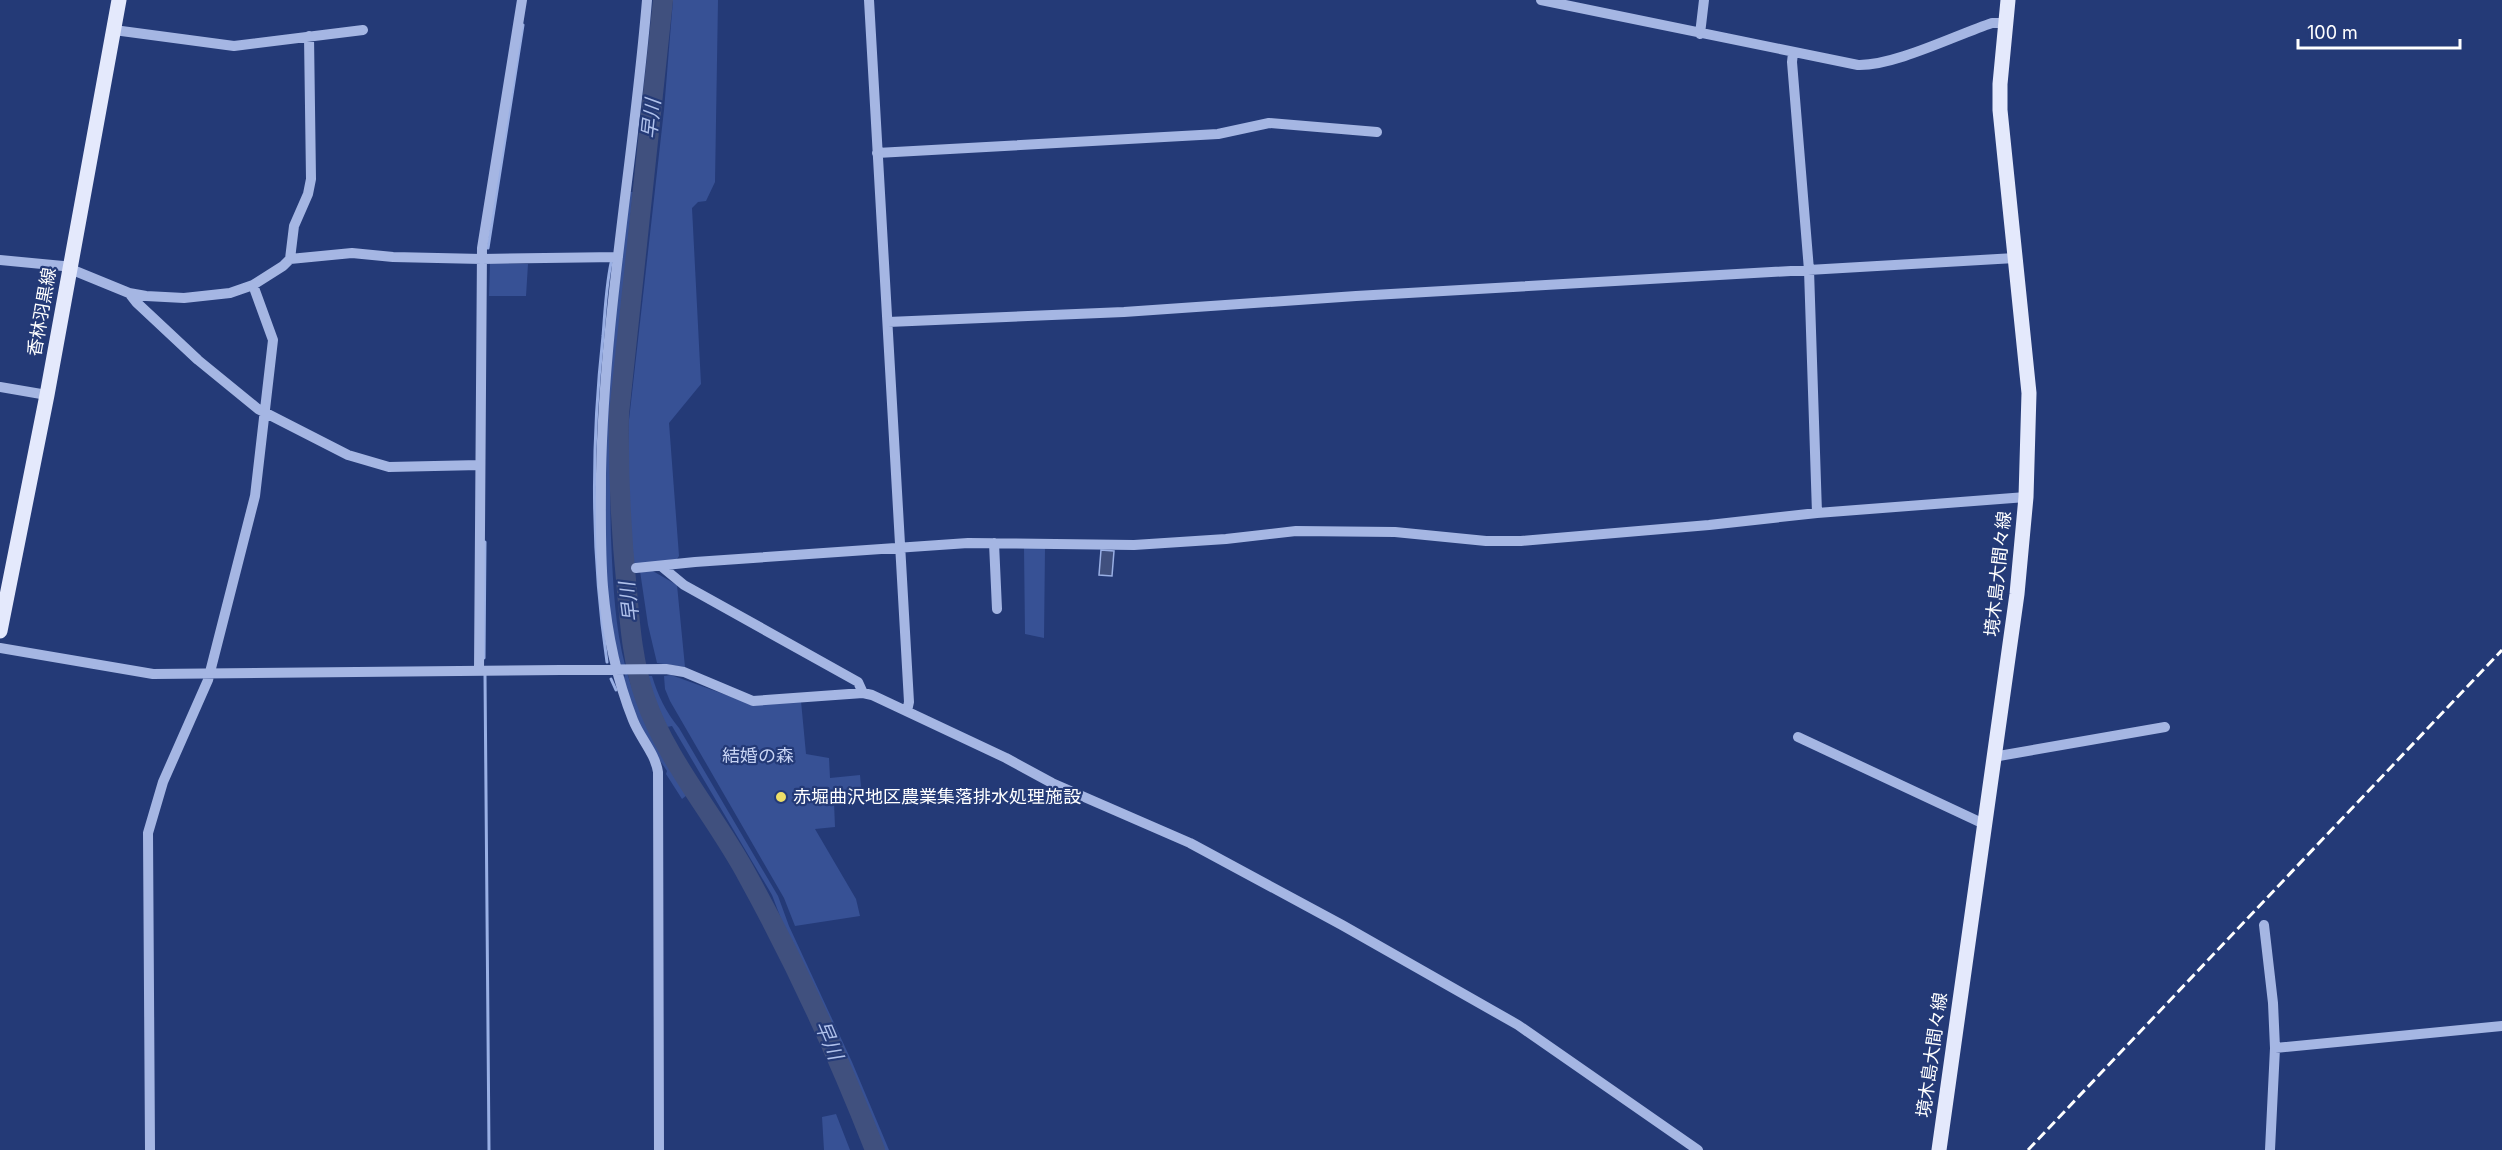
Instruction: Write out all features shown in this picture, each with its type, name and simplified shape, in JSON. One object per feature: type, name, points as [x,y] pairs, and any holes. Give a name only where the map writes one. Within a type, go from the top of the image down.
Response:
[{"type":"main road","name":"香林羽黒線","points":[[0,631],[47,395],[119,0]]},
{"type":"main road","name":"境木島大間々線","points":[[1939,1150],[2017,594],[2026,497],[2029,393],[2000,110],[2008,0]]},
{"type":"street","points":[[479,671],[482,259],[522,0]]},
{"type":"street","points":[[647,0],[603,406],[600,518],[605,606],[619,670],[634,723],[654,758],[658,772],[659,1150]]},
{"type":"street","points":[[869,0],[909,702],[907,711]]},
{"type":"street","points":[[1541,0],[1847,64],[1868,66],[1900,57],[1992,23],[2006,24]]},
{"type":"street","points":[[1700,34],[1704,0]]},
{"type":"street","points":[[114,30],[234,46],[363,30]]},
{"type":"street","points":[[0,260],[70,268],[129,293],[165,299],[230,293],[253,285],[283,266],[290,259],[294,226],[308,194],[311,179],[309,36]]},
{"type":"street","points":[[1793,53],[1809,270],[1817,513]]},
{"type":"street","points":[[877,153],[1218,134],[1269,123],[1377,132]]},
{"type":"street","points":[[290,259],[352,253],[393,257],[482,259],[618,257]]},
{"type":"street","points":[[888,322],[1124,312],[1356,296],[2015,258]]},
{"type":"street","points":[[150,1150],[148,833],[163,783],[210,673],[255,496],[273,340],[253,285]]},
{"type":"street","points":[[129,293],[198,360],[265,413],[348,455],[373,464],[399,467],[480,465]]},
{"type":"street","points":[[0,387],[47,395]]},
{"type":"street","points":[[636,568],[695,562],[994,543],[1134,545],[1226,539],[1296,531],[1387,532],[1486,541],[1521,541],[1817,513],[2026,497]]},
{"type":"street","points":[[994,543],[997,609]]},
{"type":"street","points":[[662,567],[684,585],[858,682],[863,693]]},
{"type":"street","points":[[0,648],[141,673],[652,669],[684,672],[753,701],[863,693],[907,711],[1006,758],[1052,783],[1190,843],[1335,922],[1518,1025],[1698,1150]]},
{"type":"street","points":[[1994,757],[2165,727]]},
{"type":"street","points":[[1798,737],[1984,824]]},
{"type":"street","points":[[2264,925],[2274,1003],[2275,1048],[2270,1150]]},
{"type":"street","points":[[2275,1048],[2502,1026]]},
{"type":"green space","points":[[673,0],[718,0],[715,182],[706,201],[698,202],[692,208],[701,384],[669,423],[679,556],[677,559],[633,565],[627,492],[629,420],[664,110]]},
{"type":"green space","points":[[628,192],[633,192],[612,422],[610,514],[615,606],[622,652],[635,697],[648,726],[687,795],[682,799],[666,774],[667,771],[640,731],[622,679],[625,676],[617,655],[605,574],[603,502],[606,413]]},
{"type":"green space","points":[[490,263],[528,264],[526,296],[489,296]]},
{"type":"green space","points":[[1024,548],[1045,548],[1044,638],[1025,634]]},
{"type":"green space","points":[[651,570],[677,585],[685,667],[657,663],[648,625],[640,571]]},
{"type":"green space","name":"結婚の森","points":[[671,675],[754,705],[801,701],[806,754],[829,758],[830,778],[860,775],[862,798],[834,802],[835,827],[815,829],[856,899],[860,916],[795,926],[784,898],[670,701],[665,689],[664,676]]},
{"type":"green space","points":[[648,676],[652,676],[666,710],[679,728],[778,896],[789,926],[852,1062],[889,1150],[883,1150],[808,974],[788,937],[772,895],[672,726],[667,727]]},
{"type":"green space","points":[[836,1114],[850,1150],[824,1150],[822,1117]]},
{"type":"shaded area","points":[[1101,550],[1114,551],[1112,576],[1099,575]]},
{"type":"waterway","name":"早川","points":[[663,0],[619,414],[622,525],[629,618],[635,658],[645,698],[665,744],[735,853],[765,908],[831,1045],[875,1150]]},
{"type":"waterway","points":[[488,248],[523,25]]},
{"type":"waterway","points":[[607,662],[598,581],[594,499],[596,418],[611,263]]},
{"type":"waterway","points":[[484,658],[485,542]]},
{"type":"waterway","points":[[485,675],[489,1150]]},
{"type":"waterway","points":[[611,679],[616,690]]},
{"type":"railway","points":[[2028,1150],[2502,650]]},
{"type":"place","name":"赤堀曲沢地区農業集落排水処理施設","points":[[781,797]]}]
